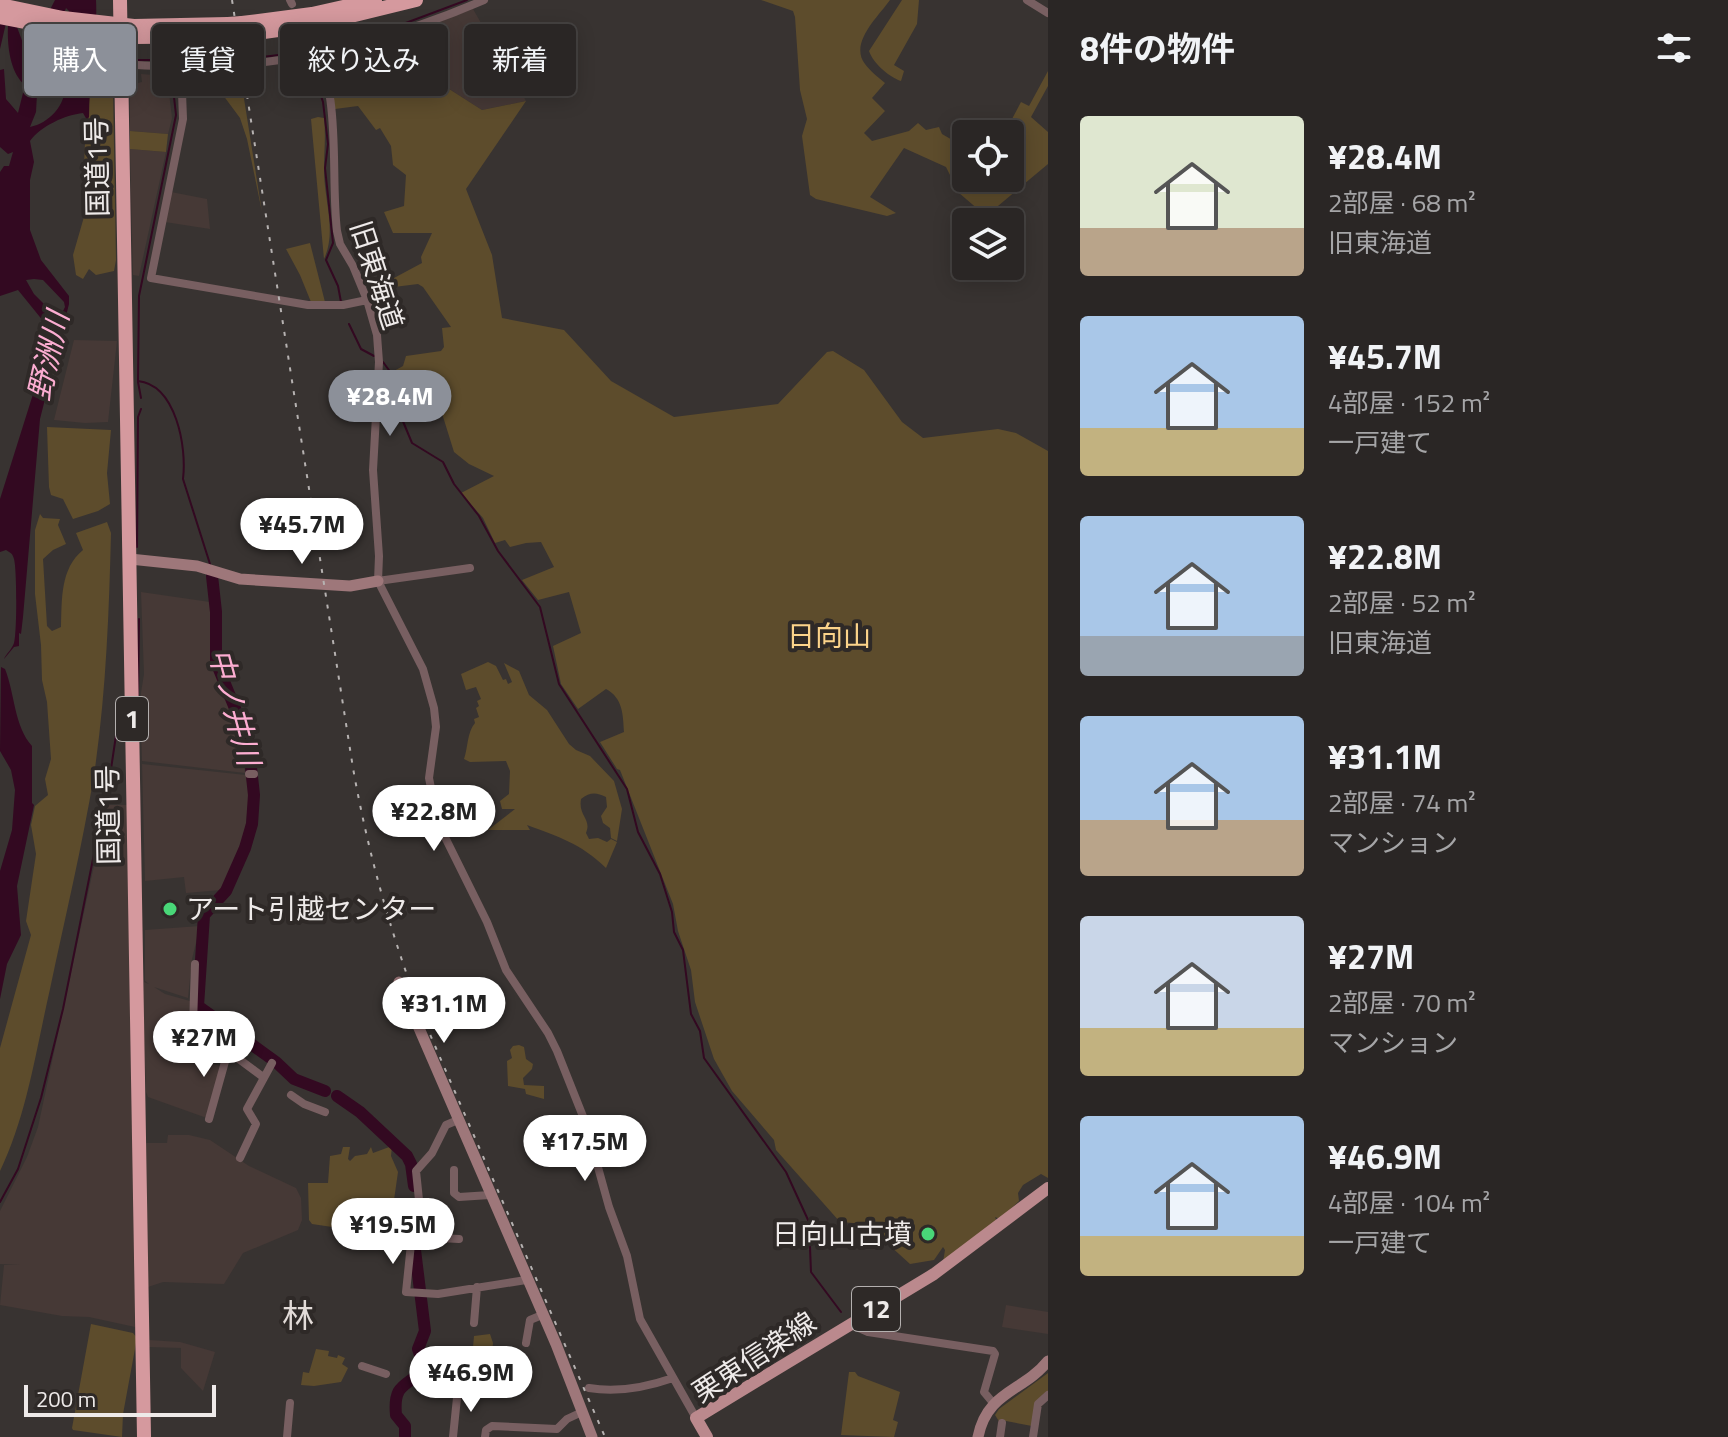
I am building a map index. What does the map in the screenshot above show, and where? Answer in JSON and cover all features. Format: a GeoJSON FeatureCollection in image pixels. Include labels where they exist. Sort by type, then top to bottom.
{"type":"FeatureCollection","features":[{"type":"Feature","properties":{"kind":"highway","name":"国道1号"},"geometry":{"type":"LineString","coordinates":[[120,0],[120,24]]}},
{"type":"Feature","properties":{"kind":"highway"},"geometry":{"type":"LineString","coordinates":[[261,24],[375,0]]}},
{"type":"Feature","properties":{"kind":"highway"},"geometry":{"type":"LineString","coordinates":[[264,27],[335,21],[416,0]]}},
{"type":"Feature","properties":{"kind":"highway"},"geometry":{"type":"LineString","coordinates":[[0,5],[96,24]]}},
{"type":"Feature","properties":{"kind":"highway"},"geometry":{"type":"LineString","coordinates":[[0,17],[36,24]]}},
{"type":"Feature","properties":{"kind":"highway","name":"国道1号"},"geometry":{"type":"LineString","coordinates":[[122,96],[144,1437]]}},
{"type":"Feature","properties":{"kind":"main road","name":"栗東信楽線"},"geometry":{"type":"LineString","coordinates":[[707,1437],[696,1418],[964,1254],[1048,1188]]}},
{"type":"Feature","properties":{"kind":"street"},"geometry":{"type":"LineString","coordinates":[[423,24],[484,0]]}},
{"type":"Feature","properties":{"kind":"street"},"geometry":{"type":"LineString","coordinates":[[1027,0],[1048,13]]}},
{"type":"Feature","properties":{"kind":"street"},"geometry":{"type":"LineString","coordinates":[[182,96],[183,119],[151,278],[308,305],[343,305],[367,300]]}},
{"type":"Feature","properties":{"kind":"street","name":"旧東海道"},"geometry":{"type":"LineString","coordinates":[[328,96],[337,231],[340,244],[367,300],[376,331],[379,362],[373,470],[378,581],[423,669],[434,708],[436,727],[429,778],[438,823],[487,922],[506,970],[557,1051],[586,1124],[609,1207],[627,1256],[640,1319],[696,1418]]}},
{"type":"Feature","properties":{"kind":"street"},"geometry":{"type":"LineString","coordinates":[[130,559],[197,566],[227,576],[253,580],[350,586],[470,568]]}},
{"type":"Feature","properties":{"kind":"street"},"geometry":{"type":"LineString","coordinates":[[401,831],[438,823]]}},
{"type":"Feature","properties":{"kind":"street"},"geometry":{"type":"LineString","coordinates":[[187,1056],[192,1029],[195,964]]}},
{"type":"Feature","properties":{"kind":"street"},"geometry":{"type":"LineString","coordinates":[[399,982],[592,1437]]}},
{"type":"Feature","properties":{"kind":"street"},"geometry":{"type":"LineString","coordinates":[[192,1029],[201,1031],[263,1077]]}},
{"type":"Feature","properties":{"kind":"street"},"geometry":{"type":"LineString","coordinates":[[209,1119],[228,1051]]}},
{"type":"Feature","properties":{"kind":"street"},"geometry":{"type":"LineString","coordinates":[[240,1158],[256,1124],[247,1109],[272,1063]]}},
{"type":"Feature","properties":{"kind":"street"},"geometry":{"type":"LineString","coordinates":[[291,1095],[325,1112]]}},
{"type":"Feature","properties":{"kind":"street"},"geometry":{"type":"LineString","coordinates":[[417,1245],[413,1220],[419,1200],[416,1171],[432,1153],[446,1125],[458,1120]]}},
{"type":"Feature","properties":{"kind":"street"},"geometry":{"type":"LineString","coordinates":[[454,1170],[454,1193],[459,1197],[490,1195]]}},
{"type":"Feature","properties":{"kind":"street"},"geometry":{"type":"LineString","coordinates":[[459,1239],[440,1238],[432,1245],[411,1244],[406,1292],[421,1294],[526,1280]]}},
{"type":"Feature","properties":{"kind":"street"},"geometry":{"type":"LineString","coordinates":[[474,1323],[477,1287]]}},
{"type":"Feature","properties":{"kind":"street"},"geometry":{"type":"LineString","coordinates":[[526,1343],[530,1320],[542,1315]]}},
{"type":"Feature","properties":{"kind":"street"},"geometry":{"type":"LineString","coordinates":[[850,1324],[868,1332],[993,1351],[995,1354],[984,1392],[994,1404]]}},
{"type":"Feature","properties":{"kind":"street"},"geometry":{"type":"LineString","coordinates":[[978,1437],[983,1419],[994,1404],[1039,1372],[1048,1361]]}},
{"type":"Feature","properties":{"kind":"street"},"geometry":{"type":"LineString","coordinates":[[362,1366],[386,1374]]}},
{"type":"Feature","properties":{"kind":"street"},"geometry":{"type":"LineString","coordinates":[[589,1388],[647,1387],[673,1378]]}},
{"type":"Feature","properties":{"kind":"street"},"geometry":{"type":"LineString","coordinates":[[453,1437],[458,1388]]}},
{"type":"Feature","properties":{"kind":"street"},"geometry":{"type":"LineString","coordinates":[[1033,1437],[1038,1404],[1048,1395]]}},
{"type":"Feature","properties":{"kind":"street"},"geometry":{"type":"LineString","coordinates":[[287,1437],[290,1403]]}},
{"type":"Feature","properties":{"kind":"street"},"geometry":{"type":"LineString","coordinates":[[485,1437],[486,1430],[492,1426],[557,1429],[567,1419],[582,1412]]}},
{"type":"Feature","properties":{"kind":"street"},"geometry":{"type":"LineString","coordinates":[[1000,1437],[1002,1423]]}},
{"type":"Feature","properties":{"kind":"shaded area"},"geometry":{"type":"Polygon","coordinates":[[[473,9],[482,24],[464,24],[464,96],[523,96],[526,101],[482,110],[448,88],[448,24],[432,24],[473,9]]]}},
{"type":"Feature","properties":{"kind":"shaded area"},"geometry":{"type":"Polygon","coordinates":[[[141,74],[152,75],[152,96],[169,96],[172,118],[168,134],[130,131],[130,96],[136,96],[136,84],[142,82],[141,74]]]}},
{"type":"Feature","properties":{"kind":"shaded area"},"geometry":{"type":"Polygon","coordinates":[[[130,149],[166,152],[139,276],[133,275],[130,149]]]}},
{"type":"Feature","properties":{"kind":"shaded area"},"geometry":{"type":"Polygon","coordinates":[[[171,192],[207,199],[210,229],[165,222],[171,192]]]}},
{"type":"Feature","properties":{"kind":"shaded area"},"geometry":{"type":"Polygon","coordinates":[[[74,340],[117,341],[108,422],[54,420],[74,340]]]}},
{"type":"Feature","properties":{"kind":"shaded area"},"geometry":{"type":"Polygon","coordinates":[[[141,592],[210,602],[210,657],[241,736],[245,773],[142,761],[140,699],[144,674],[141,592]]]}},
{"type":"Feature","properties":{"kind":"shaded area"},"geometry":{"type":"Polygon","coordinates":[[[142,764],[246,775],[249,797],[245,832],[221,890],[186,893],[184,877],[145,881],[142,764]]]}},
{"type":"Feature","properties":{"kind":"shaded area"},"geometry":{"type":"Polygon","coordinates":[[[107,805],[127,805],[135,1327],[89,1317],[62,1316],[0,1305],[4,1265],[20,1265],[0,1264],[0,1211],[38,1127],[107,805]]]}},
{"type":"Feature","properties":{"kind":"shaded area"},"geometry":{"type":"Polygon","coordinates":[[[200,926],[192,959],[188,998],[154,987],[165,994],[190,1001],[184,1057],[221,1066],[209,1115],[204,1117],[148,1097],[144,1039],[144,982],[149,984],[145,981],[145,930],[200,926]]]}},
{"type":"Feature","properties":{"kind":"shaded area"},"geometry":{"type":"Polygon","coordinates":[[[168,1135],[189,1135],[210,1140],[249,1166],[296,1188],[301,1198],[302,1220],[298,1230],[243,1253],[224,1284],[163,1282],[148,1287],[146,1143],[167,1143],[168,1135]]]}},
{"type":"Feature","properties":{"kind":"shaded area"},"geometry":{"type":"Polygon","coordinates":[[[1006,1305],[1048,1312],[1048,1334],[1002,1327],[1006,1305]]]}},
{"type":"Feature","properties":{"kind":"shaded area"},"geometry":{"type":"Polygon","coordinates":[[[149,1340],[180,1342],[215,1352],[203,1391],[181,1368],[181,1348],[149,1347],[149,1340]]]}},
{"type":"Feature","properties":{"kind":"green space"},"geometry":{"type":"Polygon","coordinates":[[[761,0],[890,0],[867,30],[860,48],[865,64],[885,83],[872,98],[885,111],[864,133],[872,141],[909,131],[918,123],[926,130],[939,127],[942,134],[952,140],[952,179],[946,167],[904,148],[870,197],[896,213],[887,216],[810,195],[802,136],[807,119],[800,90],[793,11],[761,0]]]}},
{"type":"Feature","properties":{"kind":"green space"},"geometry":{"type":"Polygon","coordinates":[[[902,0],[919,0],[917,24],[894,65],[904,71],[901,81],[882,69],[869,51],[902,0]]]}},
{"type":"Feature","properties":{"kind":"green space"},"geometry":{"type":"Polygon","coordinates":[[[1048,71],[1048,86],[1031,117],[1048,132],[1048,164],[1024,184],[1024,120],[1011,120],[1021,102],[1029,106],[1048,71]]]}},
{"type":"Feature","properties":{"kind":"green space","name":"日向山"},"geometry":{"type":"Polygon","coordinates":[[[448,88],[482,110],[526,101],[466,189],[492,255],[502,318],[564,330],[611,381],[674,417],[778,404],[827,352],[833,351],[864,370],[902,422],[923,438],[998,429],[1016,433],[1048,451],[1048,1178],[1041,1174],[1023,1185],[1018,1193],[1019,1201],[1000,1219],[995,1217],[997,1222],[943,1262],[943,1247],[934,1260],[910,1264],[866,1224],[840,1222],[776,1150],[774,1140],[732,1091],[714,1059],[695,1002],[691,970],[673,904],[620,770],[600,742],[624,732],[619,702],[606,689],[578,709],[561,684],[553,646],[581,633],[569,592],[538,600],[522,580],[554,567],[541,542],[510,547],[505,540],[495,543],[483,518],[461,493],[494,476],[469,464],[454,452],[440,407],[423,405],[411,391],[401,391],[394,371],[403,366],[406,356],[441,351],[444,347],[442,328],[451,327],[423,287],[418,284],[394,287],[394,278],[422,263],[421,257],[432,233],[393,233],[384,212],[404,206],[406,175],[393,165],[391,146],[380,128],[376,130],[358,106],[335,109],[333,96],[448,96],[448,88]]]}},
{"type":"Feature","properties":{"kind":"green space"},"geometry":{"type":"Polygon","coordinates":[[[87,96],[113,96],[116,260],[114,271],[96,275],[89,269],[83,279],[76,275],[73,255],[88,203],[88,172],[84,166],[87,96]]]}},
{"type":"Feature","properties":{"kind":"green space"},"geometry":{"type":"Polygon","coordinates":[[[224,96],[244,96],[262,212],[247,139],[240,118],[224,96]]]}},
{"type":"Feature","properties":{"kind":"green space"},"geometry":{"type":"Polygon","coordinates":[[[324,118],[324,170],[330,226],[324,259],[311,119],[324,118]]]}},
{"type":"Feature","properties":{"kind":"green space"},"geometry":{"type":"Polygon","coordinates":[[[130,131],[168,134],[166,152],[130,149],[130,131]]]}},
{"type":"Feature","properties":{"kind":"green space"},"geometry":{"type":"Polygon","coordinates":[[[1015,192],[996,208],[977,208],[959,193],[1015,192]]]}},
{"type":"Feature","properties":{"kind":"green space"},"geometry":{"type":"Polygon","coordinates":[[[310,243],[325,302],[311,302],[286,249],[310,243]]]}},
{"type":"Feature","properties":{"kind":"green space"},"geometry":{"type":"Polygon","coordinates":[[[47,427],[111,430],[107,473],[110,504],[73,519],[63,499],[51,495],[47,427]]]}},
{"type":"Feature","properties":{"kind":"green space"},"geometry":{"type":"Polygon","coordinates":[[[40,514],[43,518],[60,519],[58,525],[66,544],[43,559],[47,626],[52,631],[61,627],[66,575],[83,550],[76,533],[107,522],[111,533],[106,654],[94,775],[79,856],[30,1082],[0,1171],[0,1048],[31,935],[26,921],[36,854],[31,825],[35,806],[48,795],[45,779],[51,759],[35,594],[35,530],[40,514]]]}},
{"type":"Feature","properties":{"kind":"green space"},"geometry":{"type":"Polygon","coordinates":[[[488,662],[496,666],[508,684],[512,682],[504,663],[519,671],[529,695],[547,710],[569,744],[590,756],[614,781],[622,809],[617,841],[611,838],[610,828],[603,823],[601,816],[607,807],[606,797],[593,794],[581,799],[589,839],[617,842],[606,868],[578,847],[527,825],[530,830],[488,830],[515,809],[502,809],[500,801],[509,794],[510,771],[506,761],[470,762],[464,759],[474,719],[479,717],[477,701],[481,699],[476,687],[466,690],[461,674],[488,662]]]}},
{"type":"Feature","properties":{"kind":"green space"},"geometry":{"type":"Polygon","coordinates":[[[513,1046],[524,1047],[526,1059],[533,1064],[523,1078],[524,1085],[544,1086],[544,1099],[526,1094],[525,1089],[508,1086],[507,1061],[512,1058],[510,1050],[513,1046]]]}},
{"type":"Feature","properties":{"kind":"green space"},"geometry":{"type":"Polygon","coordinates":[[[392,1146],[391,1156],[398,1172],[393,1207],[363,1202],[359,1231],[312,1224],[309,1220],[308,1183],[328,1183],[330,1156],[341,1154],[343,1147],[350,1147],[350,1161],[355,1156],[367,1154],[371,1147],[373,1153],[392,1146]]]}},
{"type":"Feature","properties":{"kind":"green space"},"geometry":{"type":"Polygon","coordinates":[[[91,1324],[133,1333],[137,1338],[123,1414],[122,1437],[72,1428],[91,1324]]]}},
{"type":"Feature","properties":{"kind":"green space"},"geometry":{"type":"Polygon","coordinates":[[[490,1334],[493,1343],[490,1371],[471,1370],[474,1336],[490,1334]]]}},
{"type":"Feature","properties":{"kind":"green space"},"geometry":{"type":"Polygon","coordinates":[[[316,1349],[329,1351],[328,1356],[345,1358],[342,1364],[348,1368],[341,1382],[301,1385],[303,1372],[309,1373],[316,1349]]]}},
{"type":"Feature","properties":{"kind":"green space"},"geometry":{"type":"Polygon","coordinates":[[[849,1372],[900,1392],[893,1420],[898,1422],[894,1437],[841,1435],[849,1372]]]}},
{"type":"Feature","properties":{"kind":"green space"},"geometry":{"type":"Polygon","coordinates":[[[1048,1373],[1048,1392],[1032,1426],[1006,1421],[1000,1423],[995,1415],[999,1409],[1048,1373]]]}},
{"type":"Feature","properties":{"kind":"water"},"geometry":{"type":"Polygon","coordinates":[[[0,0],[7,0],[24,46],[24,84],[13,66],[6,23],[0,49],[0,0]]]}},
{"type":"Feature","properties":{"kind":"water"},"geometry":{"type":"Polygon","coordinates":[[[55,0],[96,0],[96,24],[67,24],[69,11],[66,8],[60,24],[43,24],[55,0]]]}},
{"type":"Feature","properties":{"kind":"water","name":"野洲川"},"geometry":{"type":"Polygon","coordinates":[[[4,69],[6,99],[18,113],[24,89],[24,96],[37,96],[36,112],[30,127],[50,117],[64,96],[90,96],[87,120],[83,113],[69,116],[47,126],[30,141],[34,162],[30,180],[30,230],[41,260],[69,296],[69,304],[40,419],[19,646],[14,647],[4,659],[14,643],[16,588],[13,556],[6,550],[0,552],[0,499],[51,337],[48,327],[18,290],[0,296],[0,172],[4,166],[9,166],[13,152],[8,154],[0,147],[0,70],[4,69]],[[26,280],[34,294],[59,319],[64,302],[43,280],[26,280]]]}},
{"type":"Feature","properties":{"kind":"water"},"geometry":{"type":"Polygon","coordinates":[[[1,667],[5,669],[22,729],[32,746],[34,805],[17,886],[21,935],[7,964],[0,999],[0,871],[12,830],[15,790],[11,770],[0,751],[1,667]]]}},
{"type":"Feature","properties":{"kind":"waterway"},"geometry":{"type":"LineString","coordinates":[[403,24],[467,0]]}},
{"type":"Feature","properties":{"kind":"waterway"},"geometry":{"type":"LineString","coordinates":[[264,57],[280,55]]}},
{"type":"Feature","properties":{"kind":"waterway"},"geometry":{"type":"LineString","coordinates":[[138,60],[152,60]]}},
{"type":"Feature","properties":{"kind":"waterway","name":"中ノ井川"},"geometry":{"type":"LineString","coordinates":[[174,96],[176,115],[139,296],[138,381],[151,385],[162,394],[176,420],[183,451],[183,479],[210,564]]}},
{"type":"Feature","properties":{"kind":"waterway"},"geometry":{"type":"LineString","coordinates":[[321,96],[328,144],[325,168],[333,243],[326,260],[338,286],[341,302]]}},
{"type":"Feature","properties":{"kind":"waterway"},"geometry":{"type":"LineString","coordinates":[[349,324],[361,349],[374,356]]}},
{"type":"Feature","properties":{"kind":"waterway"},"geometry":{"type":"LineString","coordinates":[[383,362],[394,377],[402,419],[412,443],[443,462],[498,551],[540,607],[559,684],[627,789],[638,832],[660,874],[672,912],[674,932],[683,950],[691,1014],[700,1031],[704,1058],[786,1172],[809,1222],[811,1272],[841,1312]]}},
{"type":"Feature","properties":{"kind":"waterway"},"geometry":{"type":"LineString","coordinates":[[138,382],[141,398]]}},
{"type":"Feature","properties":{"kind":"waterway"},"geometry":{"type":"LineString","coordinates":[[137,547],[138,417],[141,409]]}},
{"type":"Feature","properties":{"kind":"waterway","name":"中ノ井川"},"geometry":{"type":"LineString","coordinates":[[212,576],[216,662],[248,740],[254,795],[252,824],[245,848],[226,891],[204,915],[198,1006],[276,1062],[294,1079],[325,1091]]}},
{"type":"Feature","properties":{"kind":"waterway"},"geometry":{"type":"LineString","coordinates":[[138,697],[139,619]]}},
{"type":"Feature","properties":{"kind":"waterway"},"geometry":{"type":"LineString","coordinates":[[0,1202],[18,1169],[41,1098],[63,1009],[118,722],[126,708]]}},
{"type":"Feature","properties":{"kind":"waterway","name":"中ノ井川"},"geometry":{"type":"LineString","coordinates":[[337,1096],[360,1112],[407,1156],[414,1186]]}},
{"type":"Feature","properties":{"kind":"waterway","name":"中ノ井川"},"geometry":{"type":"LineString","coordinates":[[405,1437],[405,1426],[396,1415],[397,1397],[402,1387],[425,1369],[418,1349],[425,1331],[415,1250]]}},
{"type":"Feature","properties":{"kind":"railway"},"geometry":{"type":"LineString","coordinates":[[232,0],[353,768],[373,862],[390,924],[422,1016],[605,1437]]}},
{"type":"Feature","properties":{"kind":"place","name":"アート引越センター"},"geometry":{"type":"Point","coordinates":[170,909]}},
{"type":"Feature","properties":{"kind":"place","name":"日向山古墳"},"geometry":{"type":"Point","coordinates":[928,1234]}},
{"type":"Feature","properties":{"kind":"district","name":"林"},"geometry":{"type":"Point","coordinates":[298,1316]}}]}
